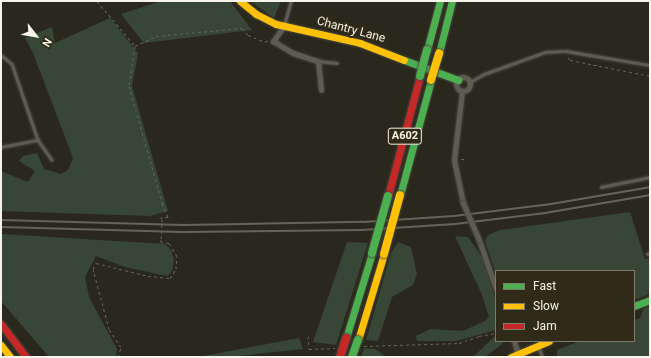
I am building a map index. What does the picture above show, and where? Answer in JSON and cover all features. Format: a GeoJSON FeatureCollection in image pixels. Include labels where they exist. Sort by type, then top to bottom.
{"type":"FeatureCollection","features":[{"type":"Feature","properties":{"kind":"main road","name":"Chantry Lane"},"geometry":{"type":"LineString","coordinates":[[240,1],[256,14],[284,26],[360,43],[458,80]]}},
{"type":"Feature","properties":{"kind":"main road","name":"A602"},"geometry":{"type":"LineString","coordinates":[[340,357],[372,253],[440,1]]}},
{"type":"Feature","properties":{"kind":"main road","name":"A602"},"geometry":{"type":"LineString","coordinates":[[352,357],[359,343],[384,254],[452,1]]}},
{"type":"Feature","properties":{"kind":"main road"},"geometry":{"type":"LineString","coordinates":[[635,306],[650,300]]}},
{"type":"Feature","properties":{"kind":"main road"},"geometry":{"type":"LineString","coordinates":[[1,324],[26,357]]}},
{"type":"Feature","properties":{"kind":"main road"},"geometry":{"type":"LineString","coordinates":[[8,333],[32,357]]}},
{"type":"Feature","properties":{"kind":"main road"},"geometry":{"type":"LineString","coordinates":[[515,355],[548,342]]}},
{"type":"Feature","properties":{"kind":"main road"},"geometry":{"type":"LineString","coordinates":[[1,345],[10,357]]}},
{"type":"Feature","properties":{"kind":"street"},"geometry":{"type":"LineString","coordinates":[[284,26],[273,41],[293,53],[318,61],[321,90]]}},
{"type":"Feature","properties":{"kind":"street"},"geometry":{"type":"LineString","coordinates":[[464,78],[470,82],[469,88],[462,91],[457,86],[458,80],[464,78]]}},
{"type":"Feature","properties":{"kind":"street"},"geometry":{"type":"LineString","coordinates":[[462,91],[454,160],[463,203],[479,240],[495,286]]}},
{"type":"Feature","properties":{"kind":"street"},"geometry":{"type":"LineString","coordinates":[[514,342],[515,355]]}},
{"type":"Feature","properties":{"kind":"lane"},"geometry":{"type":"LineString","coordinates":[[284,26],[291,1]]}},
{"type":"Feature","properties":{"kind":"lane"},"geometry":{"type":"LineString","coordinates":[[470,82],[484,74],[545,52],[566,51],[650,65]]}},
{"type":"Feature","properties":{"kind":"lane"},"geometry":{"type":"LineString","coordinates":[[1,55],[12,64],[38,140],[52,160]]}},
{"type":"Feature","properties":{"kind":"lane"},"geometry":{"type":"LineString","coordinates":[[318,61],[337,63]]}},
{"type":"Feature","properties":{"kind":"lane"},"geometry":{"type":"LineString","coordinates":[[1,147],[38,140]]}},
{"type":"Feature","properties":{"kind":"lane"},"geometry":{"type":"LineString","coordinates":[[601,187],[650,177]]}},
{"type":"Feature","properties":{"kind":"lane"},"geometry":{"type":"LineString","coordinates":[[538,346],[543,357]]}},
{"type":"Feature","properties":{"kind":"path"},"geometry":{"type":"LineString","coordinates":[[97,1],[135,46],[129,86],[154,177],[168,217],[162,217],[161,242],[169,243],[177,256],[176,269],[170,278],[148,276],[96,263],[93,269],[110,329],[121,348],[118,357]]}},
{"type":"Feature","properties":{"kind":"path"},"geometry":{"type":"LineString","coordinates":[[135,46],[156,36],[242,28],[248,35],[265,42]]}},
{"type":"Feature","properties":{"kind":"path"},"geometry":{"type":"LineString","coordinates":[[566,51],[570,60],[650,76]]}},
{"type":"Feature","properties":{"kind":"path"},"geometry":{"type":"LineString","coordinates":[[454,160],[467,159]]}},
{"type":"Feature","properties":{"kind":"path"},"geometry":{"type":"LineString","coordinates":[[359,343],[460,343],[479,336],[495,333]]}},
{"type":"Feature","properties":{"kind":"path"},"geometry":{"type":"LineString","coordinates":[[308,336],[309,349],[339,347]]}},
{"type":"Feature","properties":{"kind":"green space"},"geometry":{"type":"Polygon","coordinates":[[[161,1],[230,1],[252,30],[144,43],[121,14],[161,1]]]}},
{"type":"Feature","properties":{"kind":"green space"},"geometry":{"type":"Polygon","coordinates":[[[250,1],[281,1],[274,18],[250,1]]]}},
{"type":"Feature","properties":{"kind":"green space"},"geometry":{"type":"Polygon","coordinates":[[[110,18],[138,53],[132,86],[168,211],[150,216],[1,211],[1,171],[28,182],[35,171],[19,161],[23,156],[37,153],[44,169],[61,174],[68,170],[73,158],[33,53],[25,38],[52,27],[55,43],[110,18]]]}},
{"type":"Feature","properties":{"kind":"green space"},"geometry":{"type":"Polygon","coordinates":[[[630,212],[645,259],[650,258],[650,294],[635,300],[635,270],[495,271],[485,241],[488,235],[500,230],[630,212]]]}},
{"type":"Feature","properties":{"kind":"green space"},"geometry":{"type":"Polygon","coordinates":[[[1,234],[165,244],[171,250],[174,260],[172,271],[167,276],[125,267],[96,256],[85,277],[89,297],[117,349],[116,357],[49,357],[1,301],[1,234]]]}},
{"type":"Feature","properties":{"kind":"green space"},"geometry":{"type":"Polygon","coordinates":[[[455,236],[468,237],[482,257],[495,297],[495,330],[456,341],[417,341],[416,336],[430,329],[463,331],[485,321],[489,317],[482,295],[455,236]]]}},
{"type":"Feature","properties":{"kind":"green space"},"geometry":{"type":"Polygon","coordinates":[[[347,242],[368,243],[336,345],[313,342],[347,242]]]}},
{"type":"Feature","properties":{"kind":"green space"},"geometry":{"type":"Polygon","coordinates":[[[398,242],[411,247],[417,274],[413,285],[392,297],[378,341],[366,340],[391,253],[398,242]]]}},
{"type":"Feature","properties":{"kind":"green space"},"geometry":{"type":"Polygon","coordinates":[[[650,306],[650,357],[557,357],[557,350],[577,342],[635,342],[635,320],[640,318],[644,308],[650,306]]]}},
{"type":"Feature","properties":{"kind":"green space"},"geometry":{"type":"Polygon","coordinates":[[[495,336],[495,342],[503,342],[485,357],[473,357],[495,336]]]}},
{"type":"Feature","properties":{"kind":"green space"},"geometry":{"type":"Polygon","coordinates":[[[299,338],[303,349],[230,357],[198,357],[299,338]]]}},
{"type":"Feature","properties":{"kind":"green space"},"geometry":{"type":"Polygon","coordinates":[[[364,348],[375,349],[384,355],[382,357],[361,357],[364,348]]]}},
{"type":"Feature","properties":{"kind":"railway"},"geometry":{"type":"LineString","coordinates":[[1,220],[183,225],[363,222],[454,216],[551,204],[650,187]]}},
{"type":"Feature","properties":{"kind":"railway"},"geometry":{"type":"LineString","coordinates":[[1,227],[182,232],[362,230],[455,224],[545,213],[650,195]]}},
{"type":"Feature","properties":{"kind":"traffic: fast"},"geometry":{"type":"LineString","coordinates":[[427,50],[440,1]]}},
{"type":"Feature","properties":{"kind":"traffic: fast"},"geometry":{"type":"LineString","coordinates":[[439,53],[452,1]]}},
{"type":"Feature","properties":{"kind":"traffic: fast"},"geometry":{"type":"LineString","coordinates":[[420,76],[427,50]]}},
{"type":"Feature","properties":{"kind":"traffic: fast"},"geometry":{"type":"LineString","coordinates":[[404,60],[458,80]]}},
{"type":"Feature","properties":{"kind":"traffic: fast"},"geometry":{"type":"LineString","coordinates":[[400,195],[431,80]]}},
{"type":"Feature","properties":{"kind":"traffic: fast"},"geometry":{"type":"LineString","coordinates":[[372,253],[388,196]]}},
{"type":"Feature","properties":{"kind":"traffic: fast"},"geometry":{"type":"LineString","coordinates":[[346,338],[372,253]]}},
{"type":"Feature","properties":{"kind":"traffic: fast"},"geometry":{"type":"LineString","coordinates":[[635,306],[650,300]]}},
{"type":"Feature","properties":{"kind":"traffic: fast"},"geometry":{"type":"LineString","coordinates":[[352,357],[358,340]]}},
{"type":"Feature","properties":{"kind":"traffic: slow"},"geometry":{"type":"LineString","coordinates":[[240,1],[256,14],[276,24],[360,43],[404,60]]}},
{"type":"Feature","properties":{"kind":"traffic: slow"},"geometry":{"type":"LineString","coordinates":[[431,80],[439,53]]}},
{"type":"Feature","properties":{"kind":"traffic: slow"},"geometry":{"type":"LineString","coordinates":[[384,254],[400,195]]}},
{"type":"Feature","properties":{"kind":"traffic: slow"},"geometry":{"type":"LineString","coordinates":[[358,340],[384,254]]}},
{"type":"Feature","properties":{"kind":"traffic: slow"},"geometry":{"type":"LineString","coordinates":[[511,357],[547,342]]}},
{"type":"Feature","properties":{"kind":"traffic: slow"},"geometry":{"type":"LineString","coordinates":[[1,345],[10,357]]}},
{"type":"Feature","properties":{"kind":"traffic: jam"},"geometry":{"type":"LineString","coordinates":[[388,196],[420,76]]}},
{"type":"Feature","properties":{"kind":"traffic: jam"},"geometry":{"type":"LineString","coordinates":[[1,324],[26,357]]}},
{"type":"Feature","properties":{"kind":"traffic: jam"},"geometry":{"type":"LineString","coordinates":[[340,357],[346,338]]}}]}
